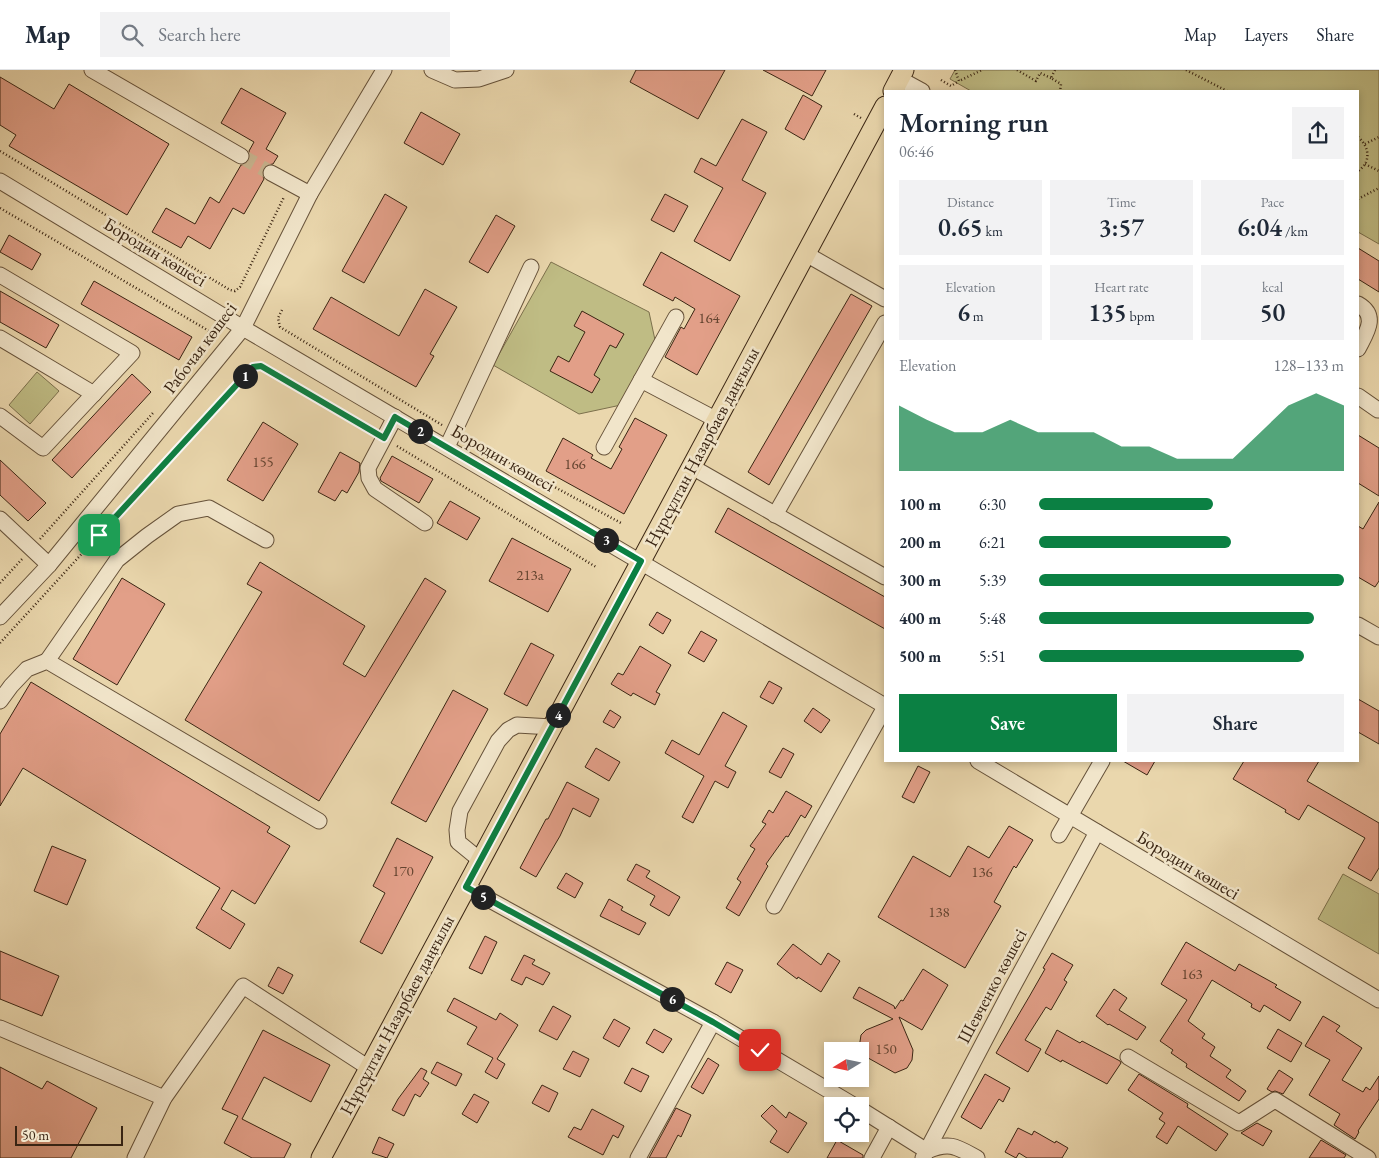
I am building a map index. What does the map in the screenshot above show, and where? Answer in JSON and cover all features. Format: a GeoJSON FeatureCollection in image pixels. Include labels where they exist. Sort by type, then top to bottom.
{"type":"FeatureCollection","features":[{"type":"Feature","properties":{"kind":"main road","name":"Нұрсұлтан Назарбаев даңғылы"},"geometry":{"type":"LineString","coordinates":[[325,1157],[369,1068],[884,108]]}},
{"type":"Feature","properties":{"kind":"street"},"geometry":{"type":"LineString","coordinates":[[92,70],[241,156]]}},
{"type":"Feature","properties":{"kind":"street","name":"Рабочая көшесі"},"geometry":{"type":"LineString","coordinates":[[0,617],[49,565],[243,328],[310,194],[384,70]]}},
{"type":"Feature","properties":{"kind":"street"},"geometry":{"type":"LineString","coordinates":[[432,70],[455,80],[479,79],[506,70]]}},
{"type":"Feature","properties":{"kind":"street"},"geometry":{"type":"LineString","coordinates":[[899,80],[920,90]]}},
{"type":"Feature","properties":{"kind":"street"},"geometry":{"type":"LineString","coordinates":[[271,173],[310,194]]}},
{"type":"Feature","properties":{"kind":"street","name":"Бородин көшесі"},"geometry":{"type":"LineString","coordinates":[[0,181],[243,328],[641,561],[884,706]]}},
{"type":"Feature","properties":{"kind":"street"},"geometry":{"type":"LineString","coordinates":[[806,254],[884,298]]}},
{"type":"Feature","properties":{"kind":"street"},"geometry":{"type":"LineString","coordinates":[[447,447],[531,267]]}},
{"type":"Feature","properties":{"kind":"street"},"geometry":{"type":"LineString","coordinates":[[0,275],[132,353],[43,448],[0,416]]}},
{"type":"Feature","properties":{"kind":"street"},"geometry":{"type":"LineString","coordinates":[[1359,305],[1365,308],[1370,324],[1359,347]]}},
{"type":"Feature","properties":{"kind":"street"},"geometry":{"type":"LineString","coordinates":[[604,447],[676,317]]}},
{"type":"Feature","properties":{"kind":"street"},"geometry":{"type":"LineString","coordinates":[[776,515],[884,325]]}},
{"type":"Feature","properties":{"kind":"street"},"geometry":{"type":"LineString","coordinates":[[0,338],[94,394]]}},
{"type":"Feature","properties":{"kind":"street"},"geometry":{"type":"LineString","coordinates":[[641,380],[717,420]]}},
{"type":"Feature","properties":{"kind":"street"},"geometry":{"type":"LineString","coordinates":[[1359,397],[1378,410]]}},
{"type":"Feature","properties":{"kind":"street"},"geometry":{"type":"LineString","coordinates":[[395,417],[368,468],[369,478],[375,489],[425,523]]}},
{"type":"Feature","properties":{"kind":"street"},"geometry":{"type":"LineString","coordinates":[[692,467],[884,576]]}},
{"type":"Feature","properties":{"kind":"street"},"geometry":{"type":"LineString","coordinates":[[0,701],[11,686],[27,670],[47,661],[117,560],[178,514],[209,508],[266,540]]}},
{"type":"Feature","properties":{"kind":"street"},"geometry":{"type":"LineString","coordinates":[[0,519],[49,565]]}},
{"type":"Feature","properties":{"kind":"street"},"geometry":{"type":"LineString","coordinates":[[1359,626],[1379,637]]}},
{"type":"Feature","properties":{"kind":"street"},"geometry":{"type":"LineString","coordinates":[[47,661],[319,821]]}},
{"type":"Feature","properties":{"kind":"street"},"geometry":{"type":"LineString","coordinates":[[774,906],[884,709]]}},
{"type":"Feature","properties":{"kind":"street"},"geometry":{"type":"LineString","coordinates":[[480,860],[458,842],[457,830],[460,811],[498,741],[508,730],[517,725],[552,727]]}},
{"type":"Feature","properties":{"kind":"street","name":"Бородин көшесі"},"geometry":{"type":"LineString","coordinates":[[980,762],[1379,1000]]}},
{"type":"Feature","properties":{"kind":"street"},"geometry":{"type":"LineString","coordinates":[[1059,835],[1101,762]]}},
{"type":"Feature","properties":{"kind":"street","name":"Шевченко көшесі"},"geometry":{"type":"LineString","coordinates":[[927,1156],[1010,992],[1097,832]]}},
{"type":"Feature","properties":{"kind":"street"},"geometry":{"type":"LineString","coordinates":[[466,887],[713,1022],[840,1097]]}},
{"type":"Feature","properties":{"kind":"street"},"geometry":{"type":"LineString","coordinates":[[135,1158],[164,1098],[243,986],[369,1068]]}},
{"type":"Feature","properties":{"kind":"street"},"geometry":{"type":"LineString","coordinates":[[638,1158],[713,1022]]}},
{"type":"Feature","properties":{"kind":"street"},"geometry":{"type":"LineString","coordinates":[[0,1028],[164,1098]]}},
{"type":"Feature","properties":{"kind":"street"},"geometry":{"type":"LineString","coordinates":[[1128,1057],[1239,1123],[1274,1100],[1368,1158]]}},
{"type":"Feature","properties":{"kind":"street"},"geometry":{"type":"LineString","coordinates":[[869,1115],[889,1127],[927,1156],[939,1146],[948,1145],[957,1147],[977,1158]]}},
{"type":"Feature","properties":{"kind":"street"},"geometry":{"type":"LineString","coordinates":[[872,1158],[889,1127]]}},
{"type":"Feature","properties":{"kind":"path"},"geometry":{"type":"LineString","coordinates":[[955,70],[959,81]]}},
{"type":"Feature","properties":{"kind":"path"},"geometry":{"type":"LineString","coordinates":[[941,80],[950,86],[982,70]]}},
{"type":"Feature","properties":{"kind":"path"},"geometry":{"type":"LineString","coordinates":[[1017,70],[1036,81],[1040,73],[1051,78],[1061,84],[1060,90]]}},
{"type":"Feature","properties":{"kind":"path"},"geometry":{"type":"LineString","coordinates":[[1051,78],[1055,70]]}},
{"type":"Feature","properties":{"kind":"path"},"geometry":{"type":"LineString","coordinates":[[1186,70],[1225,90]]}},
{"type":"Feature","properties":{"kind":"path"},"geometry":{"type":"LineString","coordinates":[[1364,144],[1379,137]]}},
{"type":"Feature","properties":{"kind":"path"},"geometry":{"type":"LineString","coordinates":[[1359,138],[1368,152],[1365,164],[1359,169]]}},
{"type":"Feature","properties":{"kind":"path"},"geometry":{"type":"LineString","coordinates":[[0,151],[230,290],[235,291],[240,287],[284,197]]}},
{"type":"Feature","properties":{"kind":"path"},"geometry":{"type":"LineString","coordinates":[[1365,164],[1379,171]]}},
{"type":"Feature","properties":{"kind":"path"},"geometry":{"type":"LineString","coordinates":[[1359,198],[1379,188]]}},
{"type":"Feature","properties":{"kind":"path"},"geometry":{"type":"LineString","coordinates":[[0,208],[210,331],[214,338],[213,346]]}},
{"type":"Feature","properties":{"kind":"path"},"geometry":{"type":"LineString","coordinates":[[280,326],[278,318],[282,310]]}},
{"type":"Feature","properties":{"kind":"path"},"geometry":{"type":"LineString","coordinates":[[0,643],[253,367],[261,366],[384,438],[596,567]]}},
{"type":"Feature","properties":{"kind":"path"},"geometry":{"type":"LineString","coordinates":[[0,583],[154,411]]}},
{"type":"Feature","properties":{"kind":"shaded area"},"geometry":{"type":"Polygon","coordinates":[[[955,70],[1379,70],[1379,244],[1359,233],[1359,90],[969,90],[950,79],[955,70]]]}},
{"type":"Feature","properties":{"kind":"shaded area"},"geometry":{"type":"Polygon","coordinates":[[[551,262],[649,312],[655,340],[621,405],[579,414],[493,365],[551,262]]]}},
{"type":"Feature","properties":{"kind":"shaded area"},"geometry":{"type":"Polygon","coordinates":[[[37,372],[59,391],[30,424],[9,405],[37,372]]]}},
{"type":"Feature","properties":{"kind":"shaded area"},"geometry":{"type":"Polygon","coordinates":[[[1343,874],[1379,894],[1379,954],[1318,919],[1343,874]]]}},
{"type":"Feature","properties":{"kind":"building"},"geometry":{"type":"Polygon","coordinates":[[[636,70],[725,70],[698,119],[630,82],[636,70]]]}},
{"type":"Feature","properties":{"kind":"building"},"geometry":{"type":"Polygon","coordinates":[[[763,70],[826,70],[812,96],[763,70]]]}},
{"type":"Feature","properties":{"kind":"building"},"geometry":{"type":"Polygon","coordinates":[[[0,77],[54,109],[69,84],[169,144],[127,215],[9,146],[16,135],[0,125],[0,77]]]}},
{"type":"Feature","properties":{"kind":"building"},"geometry":{"type":"Polygon","coordinates":[[[241,88],[286,113],[266,149],[278,156],[273,164],[263,168],[262,174],[264,179],[244,214],[233,208],[210,249],[188,236],[181,248],[152,232],[166,208],[195,224],[210,197],[219,203],[241,165],[246,164],[249,160],[249,151],[254,142],[221,123],[241,88]]]}},
{"type":"Feature","properties":{"kind":"building"},"geometry":{"type":"Polygon","coordinates":[[[803,95],[822,106],[804,140],[785,129],[803,95]]]}},
{"type":"Feature","properties":{"kind":"building"},"geometry":{"type":"Polygon","coordinates":[[[421,112],[460,134],[443,165],[404,143],[421,112]]]}},
{"type":"Feature","properties":{"kind":"building"},"geometry":{"type":"Polygon","coordinates":[[[742,119],[767,132],[742,180],[766,193],[730,261],[694,241],[723,188],[694,172],[701,158],[716,166],[742,119]]]}},
{"type":"Feature","properties":{"kind":"building"},"geometry":{"type":"Polygon","coordinates":[[[385,194],[407,207],[364,283],[342,271],[385,194]]]}},
{"type":"Feature","properties":{"kind":"building"},"geometry":{"type":"Polygon","coordinates":[[[665,194],[688,206],[674,232],[651,220],[665,194]]]}},
{"type":"Feature","properties":{"kind":"building"},"geometry":{"type":"Polygon","coordinates":[[[496,215],[515,226],[488,273],[469,262],[496,215]]]}},
{"type":"Feature","properties":{"kind":"building"},"geometry":{"type":"Polygon","coordinates":[[[9,235],[41,254],[32,270],[0,252],[9,235]]]}},
{"type":"Feature","properties":{"kind":"building"},"geometry":{"type":"Polygon","coordinates":[[[1359,249],[1379,261],[1379,292],[1359,280],[1359,249]]]}},
{"type":"Feature","properties":{"kind":"building"},"geometry":{"type":"Polygon","coordinates":[[[661,252],[740,296],[697,375],[665,357],[681,327],[684,329],[695,309],[675,297],[673,301],[643,285],[661,252]]]}},
{"type":"Feature","properties":{"kind":"building"},"geometry":{"type":"Polygon","coordinates":[[[94,281],[192,337],[179,360],[81,304],[94,281]]]}},
{"type":"Feature","properties":{"kind":"building"},"geometry":{"type":"Polygon","coordinates":[[[425,289],[457,307],[430,354],[434,356],[416,387],[313,329],[331,297],[399,336],[425,289]]]}},
{"type":"Feature","properties":{"kind":"building"},"geometry":{"type":"Polygon","coordinates":[[[0,291],[59,325],[46,348],[0,322],[0,291]]]}},
{"type":"Feature","properties":{"kind":"building"},"geometry":{"type":"Polygon","coordinates":[[[851,294],[872,306],[769,485],[748,472],[851,294]]]}},
{"type":"Feature","properties":{"kind":"building"},"geometry":{"type":"Polygon","coordinates":[[[582,311],[624,334],[616,348],[610,345],[594,375],[600,379],[592,393],[550,371],[558,356],[569,362],[585,332],[574,326],[582,311]]]}},
{"type":"Feature","properties":{"kind":"building"},"geometry":{"type":"Polygon","coordinates":[[[132,374],[151,392],[72,478],[52,460],[132,374]]]}},
{"type":"Feature","properties":{"kind":"building"},"geometry":{"type":"Polygon","coordinates":[[[635,418],[667,435],[624,514],[546,471],[563,438],[593,455],[591,458],[611,469],[622,449],[619,447],[635,418]]]}},
{"type":"Feature","properties":{"kind":"building"},"geometry":{"type":"Polygon","coordinates":[[[263,422],[298,444],[263,501],[227,480],[263,422]]]}},
{"type":"Feature","properties":{"kind":"building"},"geometry":{"type":"Polygon","coordinates":[[[1359,436],[1379,448],[1379,496],[1359,484],[1359,436]]]}},
{"type":"Feature","properties":{"kind":"building"},"geometry":{"type":"Polygon","coordinates":[[[340,452],[360,463],[359,472],[347,493],[342,490],[335,501],[318,492],[340,452]]]}},
{"type":"Feature","properties":{"kind":"building"},"geometry":{"type":"Polygon","coordinates":[[[392,456],[433,479],[419,503],[381,481],[380,478],[392,456]]]}},
{"type":"Feature","properties":{"kind":"building"},"geometry":{"type":"Polygon","coordinates":[[[0,460],[46,503],[28,521],[0,495],[0,460]]]}},
{"type":"Feature","properties":{"kind":"building"},"geometry":{"type":"Polygon","coordinates":[[[450,501],[480,518],[467,540],[437,523],[450,501]]]}},
{"type":"Feature","properties":{"kind":"building"},"geometry":{"type":"Polygon","coordinates":[[[1379,502],[1379,581],[1375,587],[1359,578],[1359,527],[1363,529],[1379,502]]]}},
{"type":"Feature","properties":{"kind":"building"},"geometry":{"type":"Polygon","coordinates":[[[728,508],[884,596],[884,628],[715,532],[728,508]]]}},
{"type":"Feature","properties":{"kind":"building"},"geometry":{"type":"Polygon","coordinates":[[[512,538],[571,569],[548,612],[489,581],[512,538]]]}},
{"type":"Feature","properties":{"kind":"building"},"geometry":{"type":"Polygon","coordinates":[[[260,562],[365,626],[343,664],[365,677],[425,578],[446,591],[319,801],[185,720],[262,592],[247,584],[260,562]]]}},
{"type":"Feature","properties":{"kind":"building"},"geometry":{"type":"Polygon","coordinates":[[[122,578],[165,604],[117,685],[73,659],[122,578]]]}},
{"type":"Feature","properties":{"kind":"building"},"geometry":{"type":"Polygon","coordinates":[[[657,612],[671,620],[663,634],[649,625],[657,612]]]}},
{"type":"Feature","properties":{"kind":"building"},"geometry":{"type":"Polygon","coordinates":[[[701,631],[717,640],[704,662],[688,653],[701,631]]]}},
{"type":"Feature","properties":{"kind":"building"},"geometry":{"type":"Polygon","coordinates":[[[531,643],[554,655],[527,706],[504,694],[531,643]]]}},
{"type":"Feature","properties":{"kind":"building"},"geometry":{"type":"Polygon","coordinates":[[[640,646],[671,665],[656,692],[660,694],[655,705],[633,693],[631,696],[611,684],[618,673],[623,675],[640,646]]]}},
{"type":"Feature","properties":{"kind":"building"},"geometry":{"type":"Polygon","coordinates":[[[769,681],[782,688],[773,704],[760,697],[769,681]]]}},
{"type":"Feature","properties":{"kind":"building"},"geometry":{"type":"Polygon","coordinates":[[[31,682],[270,827],[267,832],[290,846],[255,904],[232,890],[221,909],[245,924],[230,949],[196,928],[220,888],[23,768],[0,806],[0,734],[31,682]]]}},
{"type":"Feature","properties":{"kind":"building"},"geometry":{"type":"Polygon","coordinates":[[[453,690],[488,709],[426,822],[391,803],[453,690]]]}},
{"type":"Feature","properties":{"kind":"building"},"geometry":{"type":"Polygon","coordinates":[[[1359,700],[1379,711],[1379,744],[1359,733],[1359,700]]]}},
{"type":"Feature","properties":{"kind":"building"},"geometry":{"type":"Polygon","coordinates":[[[813,708],[830,720],[821,733],[804,721],[813,708]]]}},
{"type":"Feature","properties":{"kind":"building"},"geometry":{"type":"Polygon","coordinates":[[[610,710],[621,717],[614,728],[603,722],[610,710]]]}},
{"type":"Feature","properties":{"kind":"building"},"geometry":{"type":"Polygon","coordinates":[[[723,712],[747,726],[725,766],[736,772],[728,788],[715,781],[693,823],[682,817],[704,776],[665,753],[672,740],[699,755],[723,712]]]}},
{"type":"Feature","properties":{"kind":"building"},"geometry":{"type":"Polygon","coordinates":[[[596,748],[620,762],[609,781],[585,767],[596,748]]]}},
{"type":"Feature","properties":{"kind":"building"},"geometry":{"type":"Polygon","coordinates":[[[783,748],[794,754],[781,778],[769,772],[783,748]]]}},
{"type":"Feature","properties":{"kind":"building"},"geometry":{"type":"Polygon","coordinates":[[[1125,762],[1154,762],[1147,775],[1125,762]]]}},
{"type":"Feature","properties":{"kind":"building"},"geometry":{"type":"Polygon","coordinates":[[[1243,762],[1318,762],[1307,781],[1379,823],[1379,868],[1371,881],[1348,868],[1365,838],[1308,805],[1299,820],[1285,812],[1286,810],[1233,779],[1243,762]]]}},
{"type":"Feature","properties":{"kind":"building"},"geometry":{"type":"Polygon","coordinates":[[[918,766],[930,772],[914,803],[902,797],[918,766]]]}},
{"type":"Feature","properties":{"kind":"building"},"geometry":{"type":"Polygon","coordinates":[[[567,782],[599,799],[590,817],[573,808],[560,836],[536,877],[520,868],[567,782]]]}},
{"type":"Feature","properties":{"kind":"building"},"geometry":{"type":"Polygon","coordinates":[[[786,791],[812,806],[805,818],[801,815],[788,837],[786,836],[766,864],[768,866],[739,916],[726,908],[741,882],[737,879],[755,849],[750,846],[766,824],[762,822],[769,810],[773,813],[786,791]]]}},
{"type":"Feature","properties":{"kind":"building"},"geometry":{"type":"Polygon","coordinates":[[[1009,826],[1033,840],[1016,868],[1014,866],[994,902],[1001,906],[965,968],[878,917],[913,856],[950,877],[968,846],[989,858],[1009,826]]]}},
{"type":"Feature","properties":{"kind":"building"},"geometry":{"type":"Polygon","coordinates":[[[397,838],[433,857],[382,954],[360,942],[385,893],[373,886],[397,838]]]}},
{"type":"Feature","properties":{"kind":"building"},"geometry":{"type":"Polygon","coordinates":[[[52,846],[86,860],[67,905],[34,891],[52,846]]]}},
{"type":"Feature","properties":{"kind":"building"},"geometry":{"type":"Polygon","coordinates":[[[636,864],[650,871],[646,877],[680,897],[669,916],[650,905],[655,896],[627,880],[636,864]]]}},
{"type":"Feature","properties":{"kind":"building"},"geometry":{"type":"Polygon","coordinates":[[[566,873],[583,883],[575,898],[557,888],[566,873]]]}},
{"type":"Feature","properties":{"kind":"building"},"geometry":{"type":"Polygon","coordinates":[[[609,899],[623,907],[621,910],[646,923],[639,935],[600,916],[609,899]]]}},
{"type":"Feature","properties":{"kind":"building"},"geometry":{"type":"Polygon","coordinates":[[[485,936],[497,942],[482,974],[469,968],[485,936]]]}},
{"type":"Feature","properties":{"kind":"building"},"geometry":{"type":"Polygon","coordinates":[[[1186,942],[1235,971],[1239,964],[1277,985],[1275,987],[1301,1002],[1290,1021],[1264,1005],[1260,1012],[1251,1007],[1252,1004],[1212,980],[1188,1021],[1205,1034],[1202,1038],[1215,1047],[1210,1056],[1231,1070],[1226,1077],[1246,1091],[1239,1101],[1186,1067],[1187,1064],[1171,1053],[1173,1050],[1160,1041],[1187,1000],[1161,984],[1186,942]]]}},
{"type":"Feature","properties":{"kind":"building"},"geometry":{"type":"Polygon","coordinates":[[[793,944],[821,965],[828,953],[840,961],[821,992],[798,977],[797,979],[777,964],[793,944]]]}},
{"type":"Feature","properties":{"kind":"building"},"geometry":{"type":"Polygon","coordinates":[[[0,951],[59,976],[42,1016],[0,999],[0,951]]]}},
{"type":"Feature","properties":{"kind":"building"},"geometry":{"type":"Polygon","coordinates":[[[1052,953],[1073,965],[1064,980],[1067,982],[1051,1010],[1046,1007],[1025,1040],[1041,1049],[1028,1072],[996,1053],[1045,969],[1043,968],[1052,953]]]}},
{"type":"Feature","properties":{"kind":"building"},"geometry":{"type":"Polygon","coordinates":[[[524,955],[535,960],[532,964],[550,973],[543,985],[526,977],[522,985],[511,980],[524,955]]]}},
{"type":"Feature","properties":{"kind":"building"},"geometry":{"type":"Polygon","coordinates":[[[727,962],[743,970],[731,993],[715,984],[727,962]]]}},
{"type":"Feature","properties":{"kind":"building"},"geometry":{"type":"Polygon","coordinates":[[[278,967],[293,975],[283,994],[268,986],[278,967]]]}},
{"type":"Feature","properties":{"kind":"building"},"geometry":{"type":"Polygon","coordinates":[[[923,969],[948,985],[922,1030],[899,1017],[913,1050],[912,1060],[907,1068],[895,1073],[869,1058],[869,1042],[860,1042],[861,1035],[866,1030],[893,1019],[853,998],[859,987],[894,1006],[895,1009],[901,1000],[903,1001],[923,969]]]}},
{"type":"Feature","properties":{"kind":"building"},"geometry":{"type":"Polygon","coordinates":[[[1114,989],[1127,998],[1119,1010],[1146,1027],[1137,1040],[1108,1025],[1096,1016],[1114,989]]]}},
{"type":"Feature","properties":{"kind":"building"},"geometry":{"type":"Polygon","coordinates":[[[454,998],[496,1020],[500,1013],[518,1025],[497,1059],[505,1064],[497,1079],[485,1072],[493,1058],[467,1044],[477,1027],[447,1011],[454,998]]]}},
{"type":"Feature","properties":{"kind":"building"},"geometry":{"type":"Polygon","coordinates":[[[553,1006],[571,1016],[557,1040],[539,1031],[553,1006]]]}},
{"type":"Feature","properties":{"kind":"building"},"geometry":{"type":"Polygon","coordinates":[[[1323,1016],[1340,1026],[1336,1031],[1362,1048],[1342,1080],[1363,1092],[1366,1087],[1370,1090],[1379,1076],[1379,1099],[1358,1131],[1355,1139],[1334,1125],[1340,1114],[1309,1095],[1330,1060],[1305,1046],[1323,1016]]]}},
{"type":"Feature","properties":{"kind":"building"},"geometry":{"type":"Polygon","coordinates":[[[614,1019],[630,1028],[619,1047],[603,1038],[614,1019]]]}},
{"type":"Feature","properties":{"kind":"building"},"geometry":{"type":"Polygon","coordinates":[[[654,1029],[672,1039],[663,1053],[646,1043],[654,1029]]]}},
{"type":"Feature","properties":{"kind":"building"},"geometry":{"type":"Polygon","coordinates":[[[1278,1029],[1302,1043],[1291,1062],[1267,1048],[1278,1029]]]}},
{"type":"Feature","properties":{"kind":"building"},"geometry":{"type":"Polygon","coordinates":[[[263,1030],[330,1065],[311,1102],[264,1077],[242,1119],[291,1144],[284,1158],[252,1158],[224,1143],[238,1116],[222,1109],[263,1030]]]}},
{"type":"Feature","properties":{"kind":"building"},"geometry":{"type":"Polygon","coordinates":[[[1057,1030],[1080,1043],[1082,1041],[1120,1061],[1121,1063],[1107,1084],[1045,1053],[1057,1030]]]}},
{"type":"Feature","properties":{"kind":"building"},"geometry":{"type":"Polygon","coordinates":[[[573,1051],[589,1059],[580,1077],[563,1069],[573,1051]]]}},
{"type":"Feature","properties":{"kind":"building"},"geometry":{"type":"Polygon","coordinates":[[[708,1058],[719,1065],[703,1094],[691,1087],[708,1058]]]}},
{"type":"Feature","properties":{"kind":"building"},"geometry":{"type":"Polygon","coordinates":[[[437,1062],[462,1074],[456,1086],[431,1073],[437,1062]]]}},
{"type":"Feature","properties":{"kind":"building"},"geometry":{"type":"Polygon","coordinates":[[[0,1067],[42,1089],[47,1081],[97,1108],[71,1158],[0,1158],[0,1067]]]}},
{"type":"Feature","properties":{"kind":"building"},"geometry":{"type":"Polygon","coordinates":[[[421,1068],[427,1071],[423,1079],[429,1083],[420,1097],[415,1094],[404,1116],[392,1110],[398,1099],[421,1068]]]}},
{"type":"Feature","properties":{"kind":"building"},"geometry":{"type":"Polygon","coordinates":[[[632,1068],[649,1076],[641,1092],[624,1083],[632,1068]]]}},
{"type":"Feature","properties":{"kind":"building"},"geometry":{"type":"Polygon","coordinates":[[[1279,1070],[1293,1079],[1283,1094],[1267,1089],[1279,1070]]]}},
{"type":"Feature","properties":{"kind":"building"},"geometry":{"type":"Polygon","coordinates":[[[985,1074],[1010,1088],[1003,1102],[999,1099],[981,1129],[961,1117],[985,1074]]]}},
{"type":"Feature","properties":{"kind":"building"},"geometry":{"type":"Polygon","coordinates":[[[1139,1074],[1188,1104],[1187,1107],[1228,1134],[1216,1151],[1178,1126],[1167,1144],[1156,1137],[1165,1123],[1159,1119],[1163,1113],[1128,1090],[1139,1074]]]}},
{"type":"Feature","properties":{"kind":"building"},"geometry":{"type":"Polygon","coordinates":[[[542,1085],[558,1093],[549,1112],[532,1103],[542,1085]]]}},
{"type":"Feature","properties":{"kind":"building"},"geometry":{"type":"Polygon","coordinates":[[[474,1094],[489,1102],[477,1123],[462,1114],[474,1094]]]}},
{"type":"Feature","properties":{"kind":"building"},"geometry":{"type":"Polygon","coordinates":[[[772,1105],[786,1118],[789,1112],[807,1123],[788,1153],[770,1142],[777,1131],[761,1116],[772,1105]]]}},
{"type":"Feature","properties":{"kind":"building"},"geometry":{"type":"Polygon","coordinates":[[[676,1108],[691,1115],[681,1137],[678,1135],[666,1158],[649,1158],[676,1108]]]}},
{"type":"Feature","properties":{"kind":"building"},"geometry":{"type":"Polygon","coordinates":[[[592,1109],[624,1126],[618,1138],[613,1135],[603,1155],[568,1137],[574,1127],[581,1130],[592,1109]]]}},
{"type":"Feature","properties":{"kind":"building"},"geometry":{"type":"Polygon","coordinates":[[[1257,1123],[1272,1131],[1263,1146],[1241,1133],[1257,1123]]]}},
{"type":"Feature","properties":{"kind":"building"},"geometry":{"type":"Polygon","coordinates":[[[1018,1128],[1032,1135],[1034,1131],[1068,1148],[1062,1158],[1027,1158],[1019,1153],[1016,1158],[1005,1152],[1018,1128]]]}},
{"type":"Feature","properties":{"kind":"building"},"geometry":{"type":"Polygon","coordinates":[[[379,1137],[394,1144],[387,1158],[372,1153],[379,1137]]]}},
{"type":"Feature","properties":{"kind":"building"},"geometry":{"type":"Polygon","coordinates":[[[1321,1140],[1346,1155],[1344,1158],[1309,1158],[1321,1140]]]}},
{"type":"Feature","properties":{"kind":"building"},"geometry":{"type":"Polygon","coordinates":[[[836,1142],[840,1142],[863,1155],[863,1158],[827,1158],[836,1142]]]}},
{"type":"Feature","properties":{"kind":"tunnel"},"geometry":{"type":"LineString","coordinates":[[241,156],[271,173]]}},
{"type":"Feature","properties":{"kind":"route"},"geometry":{"type":"LineString","coordinates":[[99,535],[253,367],[261,366],[384,438],[395,417],[641,561],[466,887],[713,1022],[760,1050]]}}]}
